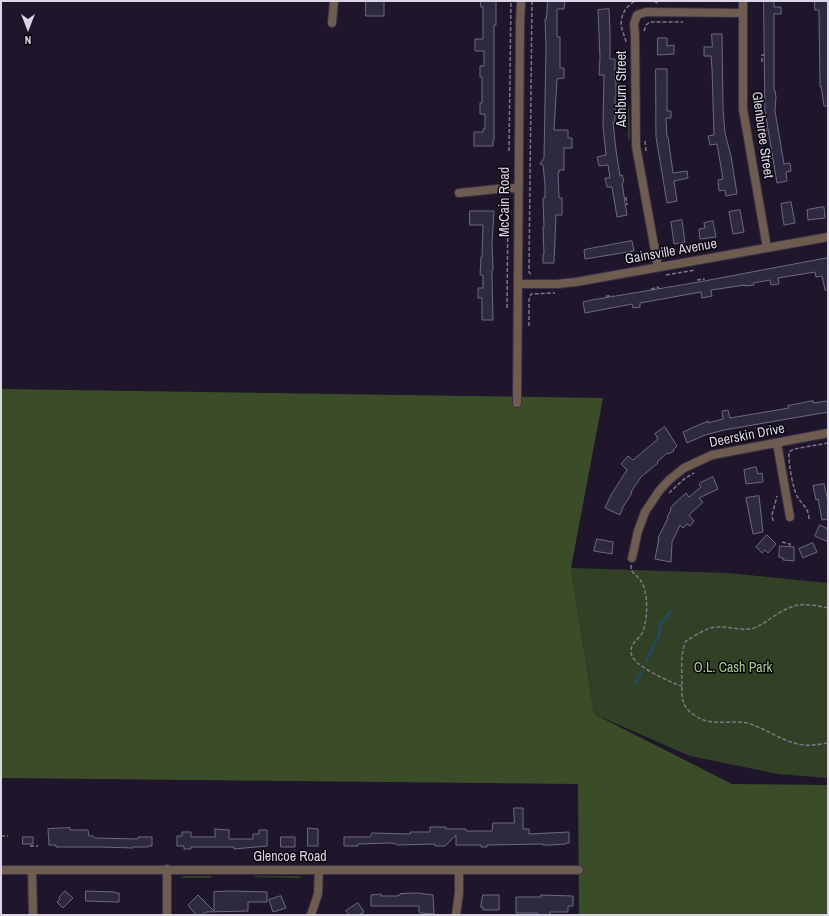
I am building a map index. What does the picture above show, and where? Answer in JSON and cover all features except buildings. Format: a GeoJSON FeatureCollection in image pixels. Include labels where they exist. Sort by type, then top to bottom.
{"type":"FeatureCollection","features":[{"type":"Feature","properties":{"kind":"street"},"geometry":{"type":"LineString","coordinates":[[332,23],[334,1]]}},
{"type":"Feature","properties":{"kind":"street","name":"McCain Road"},"geometry":{"type":"LineString","coordinates":[[517,403],[521,1]]}},
{"type":"Feature","properties":{"kind":"street","name":"Glenburee Street"},"geometry":{"type":"LineString","coordinates":[[742,1],[743,109],[767,248]]}},
{"type":"Feature","properties":{"kind":"street","name":"Ashburn Street"},"geometry":{"type":"LineString","coordinates":[[658,267],[636,149],[636,35],[634,20],[636,15],[646,12],[742,13]]}},
{"type":"Feature","properties":{"kind":"street"},"geometry":{"type":"LineString","coordinates":[[459,193],[518,188]]}},
{"type":"Feature","properties":{"kind":"street","name":"Gainsville Avenue"},"geometry":{"type":"LineString","coordinates":[[518,284],[567,283],[828,237]]}},
{"type":"Feature","properties":{"kind":"street","name":"Deerskin Drive"},"geometry":{"type":"LineString","coordinates":[[632,558],[638,530],[645,512],[659,491],[677,474],[697,461],[712,455],[828,434]]}},
{"type":"Feature","properties":{"kind":"street"},"geometry":{"type":"LineString","coordinates":[[777,443],[790,517]]}},
{"type":"Feature","properties":{"kind":"street"},"geometry":{"type":"LineString","coordinates":[[167,869],[167,915]]}},
{"type":"Feature","properties":{"kind":"street","name":"Glencoe Road"},"geometry":{"type":"LineString","coordinates":[[1,870],[579,870]]}},
{"type":"Feature","properties":{"kind":"street"},"geometry":{"type":"LineString","coordinates":[[32,870],[33,915]]}},
{"type":"Feature","properties":{"kind":"street"},"geometry":{"type":"LineString","coordinates":[[311,915],[318,894],[319,870]]}},
{"type":"Feature","properties":{"kind":"street"},"geometry":{"type":"LineString","coordinates":[[456,915],[459,893],[459,870]]}},
{"type":"Feature","properties":{"kind":"path"},"geometry":{"type":"LineString","coordinates":[[508,151],[511,1]]}},
{"type":"Feature","properties":{"kind":"path"},"geometry":{"type":"LineString","coordinates":[[532,1],[529,272],[532,276],[535,276]]}},
{"type":"Feature","properties":{"kind":"path"},"geometry":{"type":"LineString","coordinates":[[627,46],[621,27],[621,20],[627,7],[635,1]]}},
{"type":"Feature","properties":{"kind":"path"},"geometry":{"type":"LineString","coordinates":[[644,32],[646,25],[650,22],[682,22]]}},
{"type":"Feature","properties":{"kind":"path"},"geometry":{"type":"LineString","coordinates":[[762,62],[762,55],[764,55]]}},
{"type":"Feature","properties":{"kind":"path"},"geometry":{"type":"LineString","coordinates":[[766,128],[767,135]]}},
{"type":"Feature","properties":{"kind":"path"},"geometry":{"type":"LineString","coordinates":[[645,138],[646,153]]}},
{"type":"Feature","properties":{"kind":"path"},"geometry":{"type":"LineString","coordinates":[[771,152],[771,159]]}},
{"type":"Feature","properties":{"kind":"path"},"geometry":{"type":"LineString","coordinates":[[500,197],[504,197],[508,201],[508,310]]}},
{"type":"Feature","properties":{"kind":"path"},"geometry":{"type":"LineString","coordinates":[[626,197],[627,205]]}},
{"type":"Feature","properties":{"kind":"path"},"geometry":{"type":"LineString","coordinates":[[665,275],[695,270]]}},
{"type":"Feature","properties":{"kind":"path"},"geometry":{"type":"LineString","coordinates":[[697,280],[704,280]]}},
{"type":"Feature","properties":{"kind":"path"},"geometry":{"type":"LineString","coordinates":[[651,289],[658,287],[658,289]]}},
{"type":"Feature","properties":{"kind":"path"},"geometry":{"type":"LineString","coordinates":[[529,326],[528,300],[531,294],[556,293]]}},
{"type":"Feature","properties":{"kind":"path"},"geometry":{"type":"LineString","coordinates":[[606,296],[613,296]]}},
{"type":"Feature","properties":{"kind":"path"},"geometry":{"type":"LineString","coordinates":[[809,519],[807,510],[796,495],[789,461],[789,452],[794,449],[828,443]]}},
{"type":"Feature","properties":{"kind":"path"},"geometry":{"type":"LineString","coordinates":[[666,496],[684,479],[699,470]]}},
{"type":"Feature","properties":{"kind":"path"},"geometry":{"type":"LineString","coordinates":[[773,521],[772,515],[777,501],[777,492]]}},
{"type":"Feature","properties":{"kind":"path"},"geometry":{"type":"LineString","coordinates":[[782,542],[790,544],[790,546]]}},
{"type":"Feature","properties":{"kind":"path"},"geometry":{"type":"LineString","coordinates":[[632,558],[631,570],[641,581],[645,589],[646,604],[645,625],[641,634],[632,646],[631,655],[634,660],[644,667],[672,683],[682,686]]}},
{"type":"Feature","properties":{"kind":"path"},"geometry":{"type":"LineString","coordinates":[[828,608],[811,604],[802,604],[789,607],[752,629],[718,626],[686,641],[682,655],[682,701],[689,712],[704,721],[753,724],[787,741],[804,745],[828,743]]}},
{"type":"Feature","properties":{"kind":"path"},"geometry":{"type":"LineString","coordinates":[[1,836],[8,836]]}},
{"type":"Feature","properties":{"kind":"path"},"geometry":{"type":"LineString","coordinates":[[30,846],[38,846]]}},
{"type":"Feature","properties":{"kind":"green space"},"geometry":{"type":"Polygon","coordinates":[[[628,106],[630,139],[628,140],[628,106]]]}},
{"type":"Feature","properties":{"kind":"green space"},"geometry":{"type":"Polygon","coordinates":[[[1,389],[603,398],[571,568],[594,714],[732,784],[828,785],[828,915],[579,915],[578,784],[1,778],[1,389]]]}},
{"type":"Feature","properties":{"kind":"green space","name":"O.L. Cash Park"},"geometry":{"type":"Polygon","coordinates":[[[571,568],[728,573],[828,583],[828,778],[778,774],[690,756],[594,714],[571,568]]]}},
{"type":"Feature","properties":{"kind":"green space"},"geometry":{"type":"Polygon","coordinates":[[[185,876],[211,876],[211,878],[180,878],[185,876]]]}},
{"type":"Feature","properties":{"kind":"green space"},"geometry":{"type":"Polygon","coordinates":[[[298,876],[302,878],[254,877],[298,876]]]}},
{"type":"Feature","properties":{"kind":"waterway"},"geometry":{"type":"LineString","coordinates":[[646,661],[659,635],[661,622],[666,619],[670,611]]}},
{"type":"Feature","properties":{"kind":"waterway"},"geometry":{"type":"LineString","coordinates":[[635,684],[641,672]]}}]}
